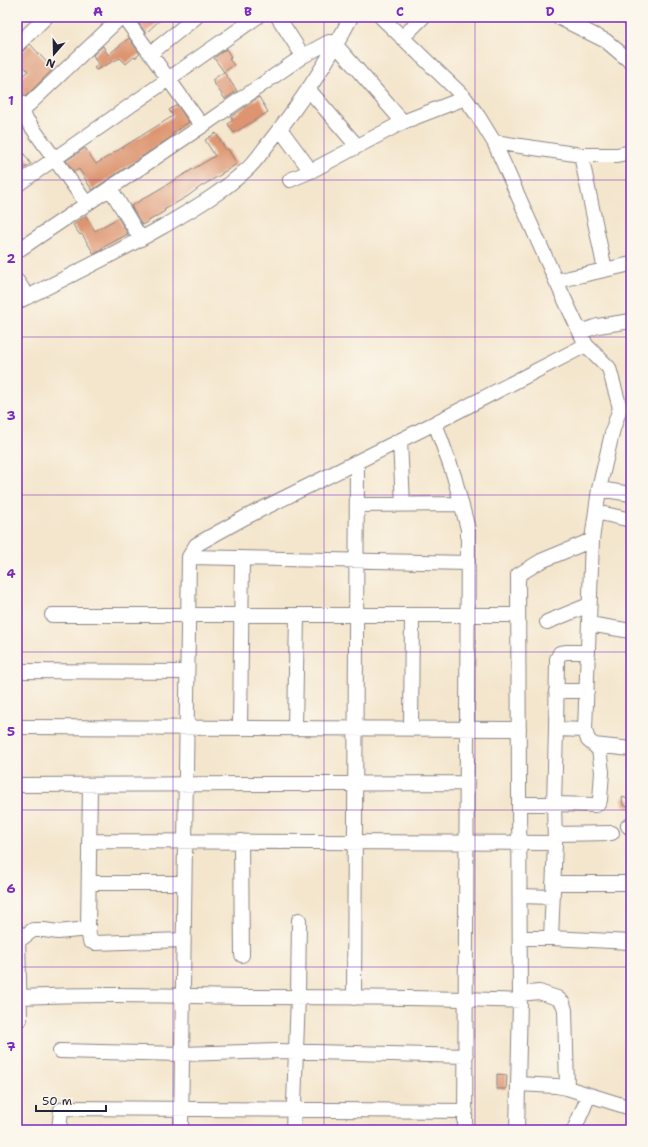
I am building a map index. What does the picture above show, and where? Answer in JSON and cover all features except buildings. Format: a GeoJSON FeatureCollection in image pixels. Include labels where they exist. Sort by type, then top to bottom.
{"type":"FeatureCollection","features":[{"type":"Feature","properties":{"kind":"street"},"geometry":{"type":"LineString","coordinates":[[17,45],[46,17]]}},
{"type":"Feature","properties":{"kind":"street"},"geometry":{"type":"LineString","coordinates":[[87,204],[20,109],[122,17],[202,126]]}},
{"type":"Feature","properties":{"kind":"street"},"geometry":{"type":"LineString","coordinates":[[150,54],[196,17]]}},
{"type":"Feature","properties":{"kind":"street"},"geometry":{"type":"LineString","coordinates":[[17,185],[258,17]]}},
{"type":"Feature","properties":{"kind":"street"},"geometry":{"type":"LineString","coordinates":[[278,17],[303,56]]}},
{"type":"Feature","properties":{"kind":"street"},"geometry":{"type":"LineString","coordinates":[[17,281],[22,300],[141,239],[205,202],[232,182],[246,170],[280,129],[309,90],[336,45],[350,17]]}},
{"type":"Feature","properties":{"kind":"street"},"geometry":{"type":"LineString","coordinates":[[381,17],[465,98],[478,116],[494,142],[586,345],[609,368],[626,408],[613,429],[599,489],[592,540],[586,730],[588,740],[599,750],[602,772],[600,800],[598,804],[595,805],[519,804]]}},
{"type":"Feature","properties":{"kind":"street"},"geometry":{"type":"LineString","coordinates":[[402,38],[423,17]]}},
{"type":"Feature","properties":{"kind":"street"},"geometry":{"type":"LineString","coordinates":[[558,17],[606,41],[629,56]]}},
{"type":"Feature","properties":{"kind":"street"},"geometry":{"type":"LineString","coordinates":[[627,17],[631,19]]}},
{"type":"Feature","properties":{"kind":"street"},"geometry":{"type":"LineString","coordinates":[[17,250],[202,126],[303,56],[329,42],[336,45],[402,122]]}},
{"type":"Feature","properties":{"kind":"street"},"geometry":{"type":"LineString","coordinates":[[309,90],[357,146]]}},
{"type":"Feature","properties":{"kind":"street"},"geometry":{"type":"LineString","coordinates":[[290,180],[311,171],[402,122],[465,98]]}},
{"type":"Feature","properties":{"kind":"street"},"geometry":{"type":"LineString","coordinates":[[280,129],[311,171]]}},
{"type":"Feature","properties":{"kind":"street"},"geometry":{"type":"LineString","coordinates":[[494,142],[581,155],[617,155],[631,152]]}},
{"type":"Feature","properties":{"kind":"street"},"geometry":{"type":"LineString","coordinates":[[581,155],[605,270]]}},
{"type":"Feature","properties":{"kind":"street"},"geometry":{"type":"LineString","coordinates":[[110,188],[141,239]]}},
{"type":"Feature","properties":{"kind":"street"},"geometry":{"type":"LineString","coordinates":[[556,281],[631,264]]}},
{"type":"Feature","properties":{"kind":"street"},"geometry":{"type":"LineString","coordinates":[[580,332],[598,326],[631,321]]}},
{"type":"Feature","properties":{"kind":"street"},"geometry":{"type":"LineString","coordinates":[[181,1130],[189,557],[196,545],[244,518],[435,424],[586,345]]}},
{"type":"Feature","properties":{"kind":"street"},"geometry":{"type":"LineString","coordinates":[[435,424],[454,476],[468,529],[466,1130]]}},
{"type":"Feature","properties":{"kind":"street"},"geometry":{"type":"LineString","coordinates":[[400,441],[403,504]]}},
{"type":"Feature","properties":{"kind":"street"},"geometry":{"type":"LineString","coordinates":[[354,998],[357,462]]}},
{"type":"Feature","properties":{"kind":"street"},"geometry":{"type":"LineString","coordinates":[[599,489],[631,494]]}},
{"type":"Feature","properties":{"kind":"street"},"geometry":{"type":"LineString","coordinates":[[357,505],[461,504]]}},
{"type":"Feature","properties":{"kind":"street"},"geometry":{"type":"LineString","coordinates":[[596,512],[631,520]]}},
{"type":"Feature","properties":{"kind":"street"},"geometry":{"type":"LineString","coordinates":[[516,1130],[520,998],[518,575],[541,561],[592,540]]}},
{"type":"Feature","properties":{"kind":"street"},"geometry":{"type":"LineString","coordinates":[[189,557],[468,563]]}},
{"type":"Feature","properties":{"kind":"street"},"geometry":{"type":"LineString","coordinates":[[240,728],[242,558]]}},
{"type":"Feature","properties":{"kind":"street"},"geometry":{"type":"LineString","coordinates":[[547,622],[589,605]]}},
{"type":"Feature","properties":{"kind":"street"},"geometry":{"type":"LineString","coordinates":[[52,615],[518,616]]}},
{"type":"Feature","properties":{"kind":"street"},"geometry":{"type":"LineString","coordinates":[[295,728],[298,615]]}},
{"type":"Feature","properties":{"kind":"street"},"geometry":{"type":"LineString","coordinates":[[411,728],[412,615]]}},
{"type":"Feature","properties":{"kind":"street"},"geometry":{"type":"LineString","coordinates":[[589,624],[631,631]]}},
{"type":"Feature","properties":{"kind":"street"},"geometry":{"type":"LineString","coordinates":[[551,938],[555,838],[556,659],[560,653],[588,652]]}},
{"type":"Feature","properties":{"kind":"street"},"geometry":{"type":"LineString","coordinates":[[17,671],[187,672]]}},
{"type":"Feature","properties":{"kind":"street"},"geometry":{"type":"LineString","coordinates":[[556,692],[587,692]]}},
{"type":"Feature","properties":{"kind":"street"},"geometry":{"type":"LineString","coordinates":[[17,727],[519,729]]}},
{"type":"Feature","properties":{"kind":"street"},"geometry":{"type":"LineString","coordinates":[[556,729],[586,730]]}},
{"type":"Feature","properties":{"kind":"street"},"geometry":{"type":"LineString","coordinates":[[594,745],[631,749]]}},
{"type":"Feature","properties":{"kind":"street"},"geometry":{"type":"LineString","coordinates":[[17,785],[467,783]]}},
{"type":"Feature","properties":{"kind":"street"},"geometry":{"type":"LineString","coordinates":[[90,785],[88,929],[90,941],[95,943],[183,940]]}},
{"type":"Feature","properties":{"kind":"street"},"geometry":{"type":"LineString","coordinates":[[89,841],[519,842],[612,833]]}},
{"type":"Feature","properties":{"kind":"street"},"geometry":{"type":"LineString","coordinates":[[241,841],[242,955]]}},
{"type":"Feature","properties":{"kind":"street"},"geometry":{"type":"LineString","coordinates":[[89,883],[184,883]]}},
{"type":"Feature","properties":{"kind":"street"},"geometry":{"type":"LineString","coordinates":[[520,896],[553,890],[626,884],[631,885]]}},
{"type":"Feature","properties":{"kind":"street"},"geometry":{"type":"LineString","coordinates":[[293,1130],[299,920]]}},
{"type":"Feature","properties":{"kind":"street"},"geometry":{"type":"LineString","coordinates":[[17,1019],[20,1018],[18,936],[33,930],[58,932],[88,929]]}},
{"type":"Feature","properties":{"kind":"street"},"geometry":{"type":"LineString","coordinates":[[520,938],[631,942]]}},
{"type":"Feature","properties":{"kind":"street"},"geometry":{"type":"LineString","coordinates":[[20,997],[56,995],[466,999],[520,998],[539,992],[557,998],[563,1003],[565,1010],[567,1088]]}},
{"type":"Feature","properties":{"kind":"street"},"geometry":{"type":"LineString","coordinates":[[60,1051],[182,1054],[296,1052],[466,1056]]}},
{"type":"Feature","properties":{"kind":"street"},"geometry":{"type":"LineString","coordinates":[[518,1084],[567,1088],[631,1108]]}},
{"type":"Feature","properties":{"kind":"street"},"geometry":{"type":"LineString","coordinates":[[574,1130],[589,1095]]}},
{"type":"Feature","properties":{"kind":"street"},"geometry":{"type":"LineString","coordinates":[[59,1130],[61,1110],[66,1108],[466,1112]]}}]}
